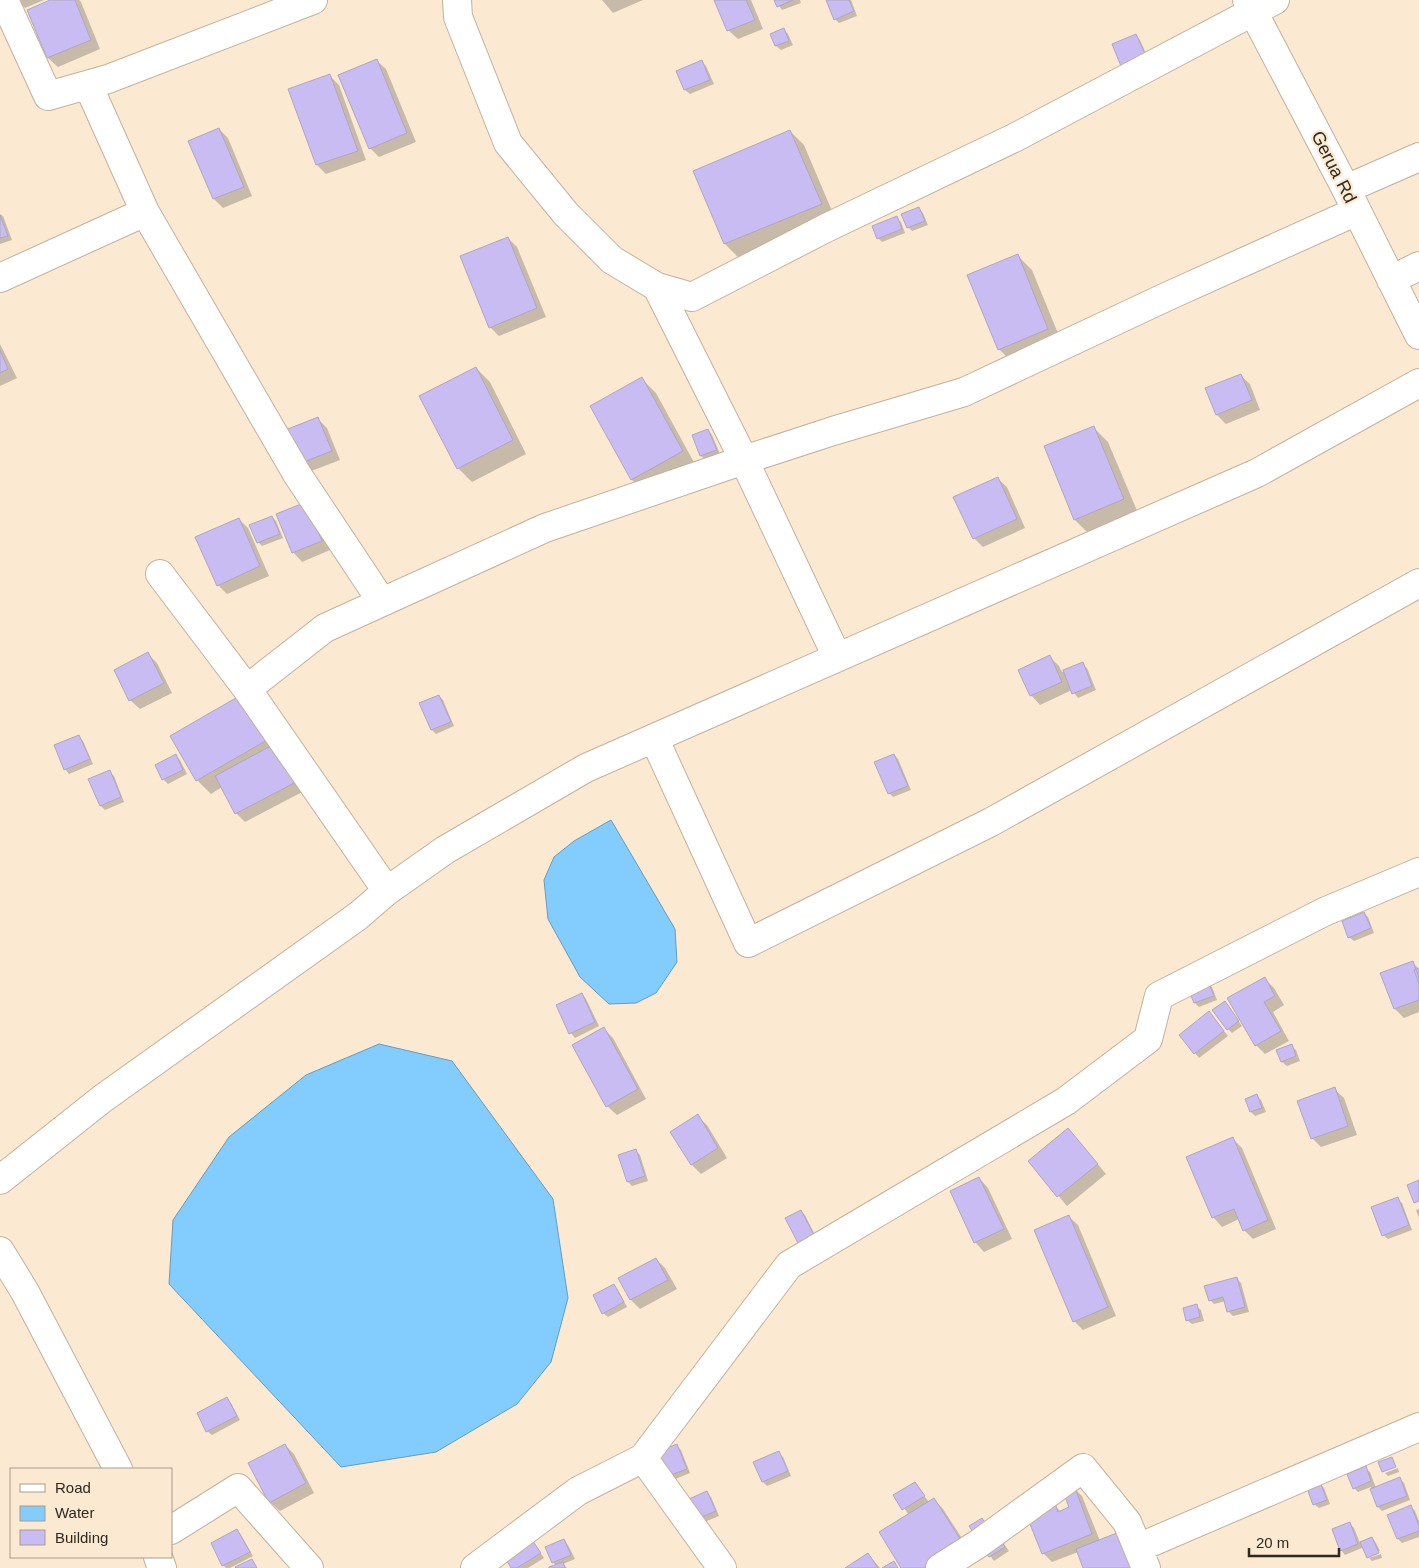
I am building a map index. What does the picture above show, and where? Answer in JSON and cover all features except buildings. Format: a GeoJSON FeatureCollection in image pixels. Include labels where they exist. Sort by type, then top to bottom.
{"type":"FeatureCollection","features":[{"type":"Feature","properties":{"kind":"street"},"geometry":{"type":"LineString","coordinates":[[4,0],[48,96],[108,79],[313,0]]}},
{"type":"Feature","properties":{"kind":"street"},"geometry":{"type":"LineString","coordinates":[[457,0],[458,17],[508,142],[566,214],[612,260],[657,287],[692,297],[826,228],[1014,138],[1258,4]]}},
{"type":"Feature","properties":{"kind":"street","name":"Gerua Rd"},"geometry":{"type":"LineString","coordinates":[[1258,4],[1419,335]]}},
{"type":"Feature","properties":{"kind":"street"},"geometry":{"type":"LineString","coordinates":[[88,85],[145,212],[297,474],[382,602]]}},
{"type":"Feature","properties":{"kind":"street"},"geometry":{"type":"LineString","coordinates":[[247,689],[325,628],[545,528],[833,431],[964,392],[1166,297],[1352,200],[1419,158]]}},
{"type":"Feature","properties":{"kind":"street"},"geometry":{"type":"LineString","coordinates":[[0,278],[145,212]]}},
{"type":"Feature","properties":{"kind":"street"},"geometry":{"type":"LineString","coordinates":[[1392,280],[1419,266]]}},
{"type":"Feature","properties":{"kind":"street"},"geometry":{"type":"LineString","coordinates":[[657,287],[744,460],[836,657]]}},
{"type":"Feature","properties":{"kind":"street"},"geometry":{"type":"LineString","coordinates":[[0,1180],[102,1099],[358,916],[387,891],[445,850],[586,768],[1257,473],[1419,383]]}},
{"type":"Feature","properties":{"kind":"street"},"geometry":{"type":"LineString","coordinates":[[160,574],[247,689],[387,891]]}},
{"type":"Feature","properties":{"kind":"street"},"geometry":{"type":"LineString","coordinates":[[654,738],[748,943],[991,822],[1419,583]]}},
{"type":"Feature","properties":{"kind":"street"},"geometry":{"type":"LineString","coordinates":[[475,1568],[578,1490],[643,1458],[789,1265],[1066,1101],[1148,1039],[1160,996],[1324,912],[1419,872]]}},
{"type":"Feature","properties":{"kind":"street"},"geometry":{"type":"LineString","coordinates":[[0,1251],[25,1292],[117,1468]]}},
{"type":"Feature","properties":{"kind":"street"},"geometry":{"type":"LineString","coordinates":[[940,1568],[978,1544],[1083,1468],[1127,1522],[1142,1558],[1419,1427]]}},
{"type":"Feature","properties":{"kind":"street"},"geometry":{"type":"LineString","coordinates":[[643,1458],[722,1568]]}},
{"type":"Feature","properties":{"kind":"street"},"geometry":{"type":"LineString","coordinates":[[172,1529],[238,1488],[309,1568]]}},
{"type":"Feature","properties":{"kind":"water"},"geometry":{"type":"Polygon","coordinates":[[[611,820],[675,929],[677,962],[656,993],[636,1003],[609,1004],[580,977],[548,919],[544,880],[554,857],[574,841],[611,820]]]}},
{"type":"Feature","properties":{"kind":"water"},"geometry":{"type":"Polygon","coordinates":[[[379,1044],[452,1061],[553,1199],[568,1298],[551,1362],[517,1404],[436,1452],[341,1467],[169,1284],[173,1220],[229,1137],[306,1075],[379,1044]]]}}]}
